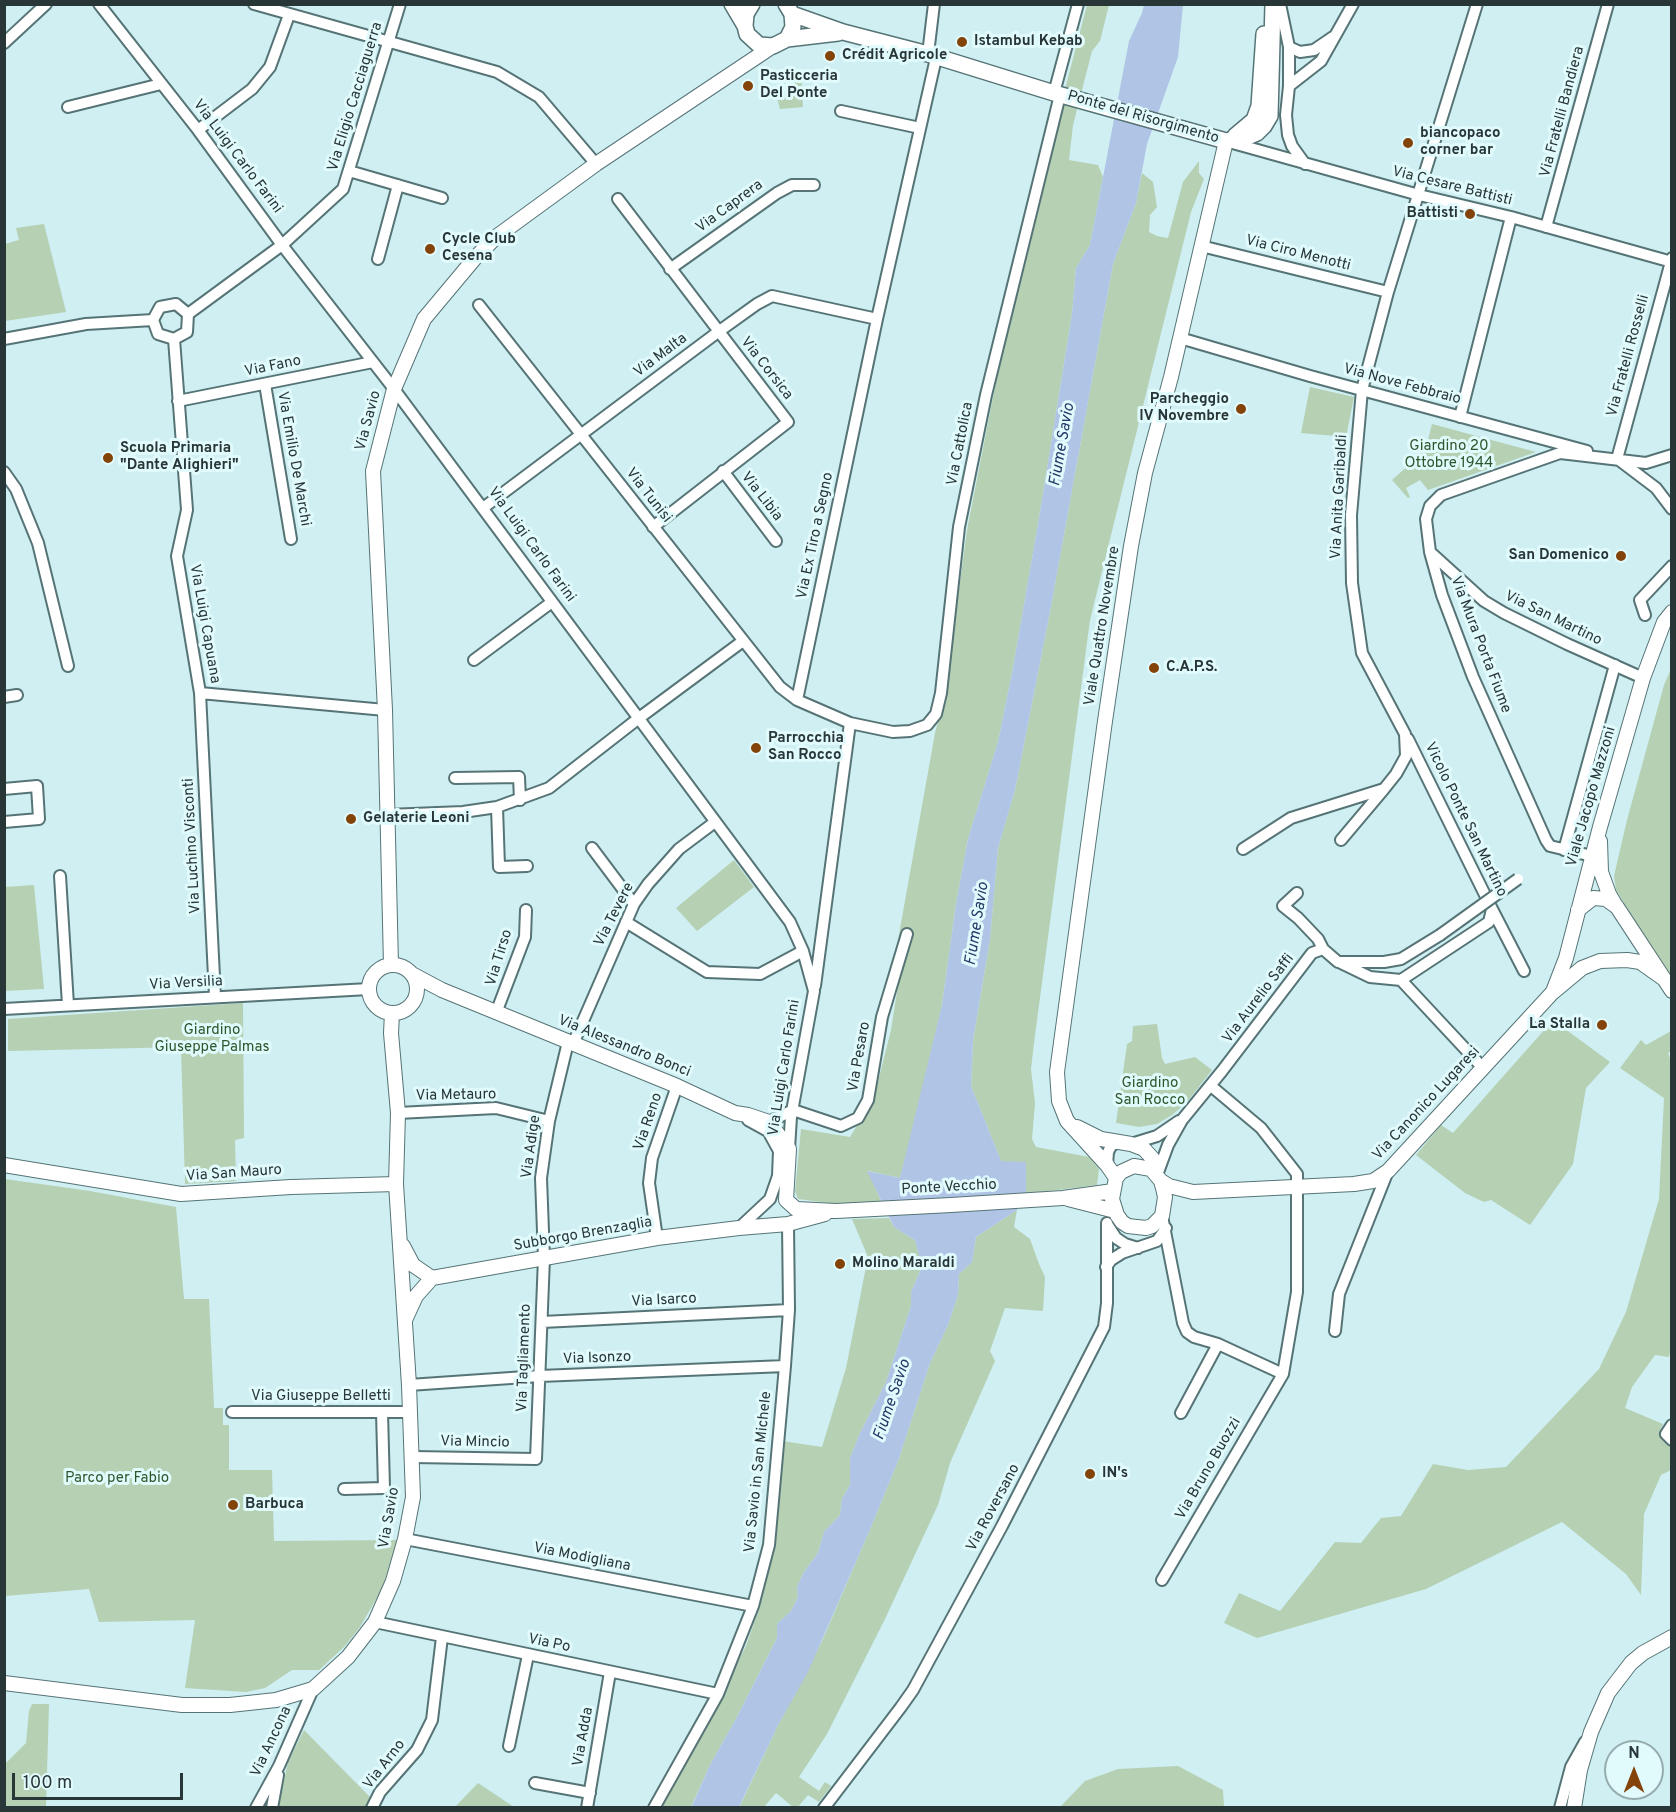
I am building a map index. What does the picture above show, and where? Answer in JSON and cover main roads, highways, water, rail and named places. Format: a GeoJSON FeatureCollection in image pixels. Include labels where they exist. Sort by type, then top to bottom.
{"type":"FeatureCollection","features":[{"type":"Feature","properties":{"kind":"main road"},"geometry":{"type":"LineString","coordinates":[[732,4],[748,33],[759,45],[773,46],[787,39],[843,32]]}},
{"type":"Feature","properties":{"kind":"main road"},"geometry":{"type":"LineString","coordinates":[[748,33],[746,14],[752,4]]}},
{"type":"Feature","properties":{"kind":"main road"},"geometry":{"type":"LineString","coordinates":[[1226,141],[1254,120],[1259,106],[1266,4]]}},
{"type":"Feature","properties":{"kind":"main road"},"geometry":{"type":"LineString","coordinates":[[1226,141],[1257,133],[1270,116],[1273,4]]}},
{"type":"Feature","properties":{"kind":"main road"},"geometry":{"type":"LineString","coordinates":[[787,39],[793,27],[789,7]]}},
{"type":"Feature","properties":{"kind":"main road","name":"Ponte del Risorgimento"},"geometry":{"type":"LineString","coordinates":[[789,7],[843,32],[932,56],[1057,98],[1226,141]]}},
{"type":"Feature","properties":{"kind":"water","name":"Fiume Savio"},"geometry":{"type":"Polygon","coordinates":[[[1144,5],[1183,5],[1178,57],[1147,144],[1136,203],[1113,264],[1015,790],[998,848],[990,939],[973,1040],[971,1086],[1001,1161],[1026,1162],[1026,1194],[1017,1210],[976,1237],[972,1262],[959,1274],[958,1295],[948,1325],[930,1363],[898,1461],[868,1534],[808,1672],[778,1725],[739,1807],[691,1808],[710,1765],[777,1638],[777,1624],[791,1611],[798,1597],[797,1587],[804,1572],[818,1553],[824,1532],[840,1515],[842,1499],[850,1485],[850,1458],[886,1382],[911,1306],[911,1292],[922,1267],[915,1240],[894,1227],[867,1171],[900,1178],[942,1005],[968,839],[998,742],[1013,668],[1072,314],[1076,268],[1090,245],[1129,41],[1144,5]]]}},
{"type":"Feature","properties":{"kind":"place","name":"Istambul Kebab"},"geometry":{"type":"Point","coordinates":[962,42]}},
{"type":"Feature","properties":{"kind":"place","name":"Crédit Agricole"},"geometry":{"type":"Point","coordinates":[830,56]}},
{"type":"Feature","properties":{"kind":"place","name":"Pasticceria Del Ponte"},"geometry":{"type":"Point","coordinates":[748,86]}},
{"type":"Feature","properties":{"kind":"place","name":"biancopaco corner bar"},"geometry":{"type":"Point","coordinates":[1408,143]}},
{"type":"Feature","properties":{"kind":"place","name":"Battisti"},"geometry":{"type":"Point","coordinates":[1470,214]}},
{"type":"Feature","properties":{"kind":"place","name":"Cycle Club Cesena"},"geometry":{"type":"Point","coordinates":[430,249]}},
{"type":"Feature","properties":{"kind":"place","name":"Parcheggio IV Novembre"},"geometry":{"type":"Point","coordinates":[1241,409]}},
{"type":"Feature","properties":{"kind":"place","name":"Scuola Primaria \"Dante Alighieri\""},"geometry":{"type":"Point","coordinates":[108,458]}},
{"type":"Feature","properties":{"kind":"place","name":"San Domenico"},"geometry":{"type":"Point","coordinates":[1621,556]}},
{"type":"Feature","properties":{"kind":"place","name":"C.A.P.S."},"geometry":{"type":"Point","coordinates":[1154,668]}},
{"type":"Feature","properties":{"kind":"place","name":"Parrocchia San Rocco"},"geometry":{"type":"Point","coordinates":[756,748]}},
{"type":"Feature","properties":{"kind":"place","name":"Gelaterie Leoni"},"geometry":{"type":"Point","coordinates":[351,819]}},
{"type":"Feature","properties":{"kind":"place","name":"La Stalla"},"geometry":{"type":"Point","coordinates":[1602,1025]}},
{"type":"Feature","properties":{"kind":"place","name":"Molino Maraldi"},"geometry":{"type":"Point","coordinates":[840,1264]}},
{"type":"Feature","properties":{"kind":"place","name":"IN's"},"geometry":{"type":"Point","coordinates":[1090,1474]}},
{"type":"Feature","properties":{"kind":"place","name":"Barbuca"},"geometry":{"type":"Point","coordinates":[233,1505]}},
{"type":"Feature","properties":{"kind":"park label","name":"Giardino 20 Ottobre 1944"},"geometry":{"type":"Point","coordinates":[1449,456]}},
{"type":"Feature","properties":{"kind":"park label","name":"Giardino Giuseppe Palmas"},"geometry":{"type":"Point","coordinates":[212,1040]}},
{"type":"Feature","properties":{"kind":"park label","name":"Giardino San Rocco"},"geometry":{"type":"Point","coordinates":[1150,1092]}},
{"type":"Feature","properties":{"kind":"park label","name":"Parco per Fabio"},"geometry":{"type":"Point","coordinates":[117,1479]}}]}
